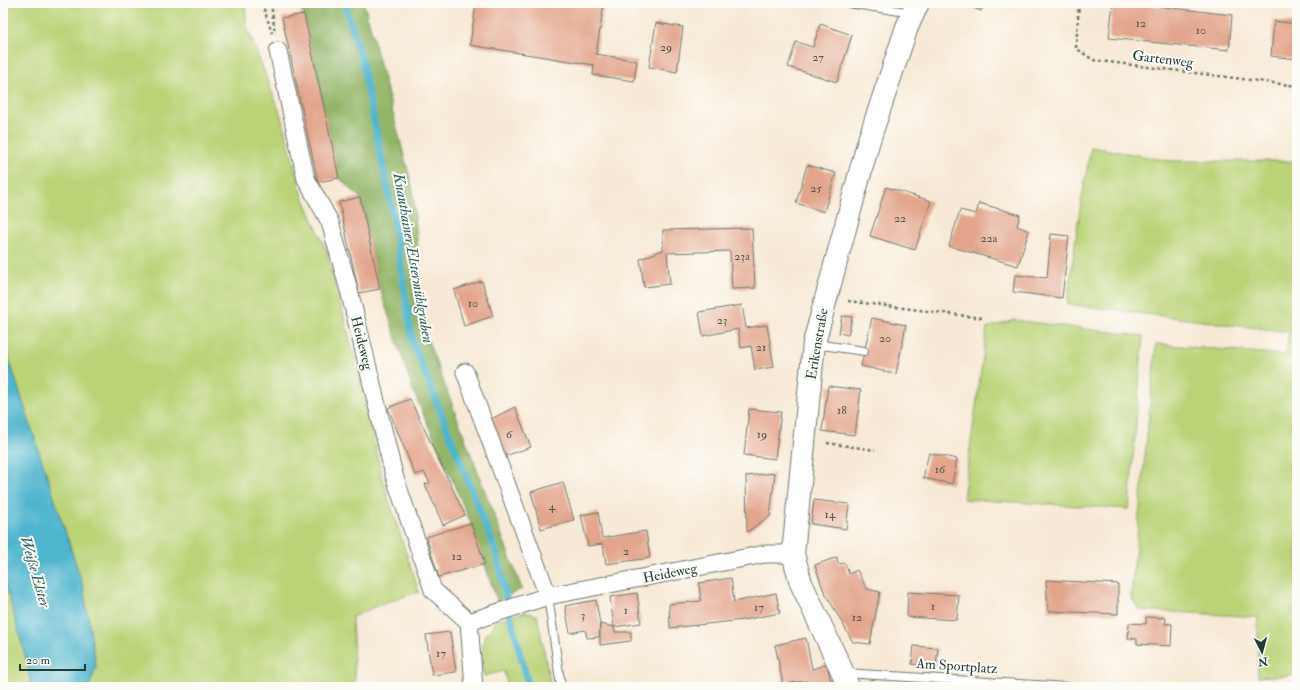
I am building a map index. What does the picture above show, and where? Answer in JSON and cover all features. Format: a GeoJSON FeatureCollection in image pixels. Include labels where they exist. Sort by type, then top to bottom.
{"type":"FeatureCollection","features":[{"type":"Feature","properties":{"kind":"street","name":"Erikenstraße"},"geometry":{"type":"LineString","coordinates":[[846,680],[801,584],[793,554],[814,343],[869,140],[907,27],[916,8]]}},
{"type":"Feature","properties":{"kind":"street","name":"Heideweg"},"geometry":{"type":"LineString","coordinates":[[278,51],[306,179],[330,222],[350,294],[396,481],[433,590],[468,622],[548,596],[765,554],[793,554]]}},
{"type":"Feature","properties":{"kind":"street"},"geometry":{"type":"LineString","coordinates":[[465,372],[548,596]]}},
{"type":"Feature","properties":{"kind":"street"},"geometry":{"type":"LineString","coordinates":[[468,622],[474,687]]}},
{"type":"Feature","properties":{"kind":"lane"},"geometry":{"type":"LineString","coordinates":[[848,3],[916,8]]}},
{"type":"Feature","properties":{"kind":"lane"},"geometry":{"type":"LineString","coordinates":[[814,343],[864,351]]}},
{"type":"Feature","properties":{"kind":"lane"},"geometry":{"type":"LineString","coordinates":[[548,596],[561,687]]}},
{"type":"Feature","properties":{"kind":"lane","name":"Am Sportplatz"},"geometry":{"type":"LineString","coordinates":[[846,680],[1068,687]]}},
{"type":"Feature","properties":{"kind":"lane"},"geometry":{"type":"LineString","coordinates":[[1291,687],[1297,686]]}},
{"type":"Feature","properties":{"kind":"path"},"geometry":{"type":"LineString","coordinates":[[262,3],[278,51]]}},
{"type":"Feature","properties":{"kind":"path"},"geometry":{"type":"LineString","coordinates":[[271,3],[278,51]]}},
{"type":"Feature","properties":{"kind":"path","name":"Gartenweg"},"geometry":{"type":"LineString","coordinates":[[1079,3],[1076,48],[1092,60],[1297,86]]}},
{"type":"Feature","properties":{"kind":"path"},"geometry":{"type":"LineString","coordinates":[[825,298],[982,318]]}},
{"type":"Feature","properties":{"kind":"path"},"geometry":{"type":"LineString","coordinates":[[804,439],[876,450]]}},
{"type":"Feature","properties":{"kind":"green space"},"geometry":{"type":"Polygon","coordinates":[[[3,3],[245,3],[247,27],[280,113],[303,197],[327,252],[359,374],[383,482],[419,592],[386,602],[352,617],[355,687],[89,687],[96,667],[83,586],[3,341],[3,3]]]}},
{"type":"Feature","properties":{"kind":"green space"},"geometry":{"type":"Polygon","coordinates":[[[294,3],[364,3],[413,190],[424,330],[522,589],[497,601],[471,523],[412,388],[380,289],[360,197],[339,178],[304,14],[294,3]]]}},
{"type":"Feature","properties":{"kind":"green space"},"geometry":{"type":"Polygon","coordinates":[[[1091,147],[1171,161],[1297,161],[1297,675],[1258,677],[1258,617],[1139,610],[1131,597],[1156,344],[1286,355],[1289,332],[1067,304],[1080,208],[1091,147]]]}},
{"type":"Feature","properties":{"kind":"green space"},"geometry":{"type":"Polygon","coordinates":[[[1014,320],[1143,336],[1129,509],[963,499],[987,328],[1014,320]]]}},
{"type":"Feature","properties":{"kind":"green space"},"geometry":{"type":"Polygon","coordinates":[[[3,576],[27,662],[31,687],[3,687],[3,576]]]}},
{"type":"Feature","properties":{"kind":"green space"},"geometry":{"type":"Polygon","coordinates":[[[525,612],[537,615],[551,687],[508,687],[504,671],[484,676],[481,654],[485,636],[497,620],[525,612]]]}},
{"type":"Feature","properties":{"kind":"water","name":"Weiße Elster"},"geometry":{"type":"Polygon","coordinates":[[[3,341],[83,586],[96,667],[89,687],[31,687],[27,662],[3,576],[3,341]]]}},
{"type":"Feature","properties":{"kind":"building"},"geometry":{"type":"Polygon","coordinates":[[[476,3],[604,3],[596,54],[637,61],[634,81],[593,75],[594,65],[470,45],[476,3]]]}},
{"type":"Feature","properties":{"kind":"building"},"geometry":{"type":"Polygon","coordinates":[[[962,3],[985,3],[981,11],[962,3]]]}},
{"type":"Feature","properties":{"kind":"building"},"geometry":{"type":"Polygon","coordinates":[[[1113,3],[1130,3],[1232,15],[1229,50],[1109,38],[1113,3]]]}},
{"type":"Feature","properties":{"kind":"building"},"geometry":{"type":"Polygon","coordinates":[[[304,14],[339,178],[318,182],[282,18],[304,14]]]}},
{"type":"Feature","properties":{"kind":"building"},"geometry":{"type":"Polygon","coordinates":[[[1274,21],[1297,24],[1297,59],[1271,56],[1274,21]]]}},
{"type":"Feature","properties":{"kind":"building"},"geometry":{"type":"Polygon","coordinates":[[[656,23],[683,27],[677,72],[649,67],[656,23]]]}},
{"type":"Feature","properties":{"kind":"building"},"geometry":{"type":"Polygon","coordinates":[[[820,24],[852,35],[837,82],[788,67],[796,42],[813,47],[820,24]]]}},
{"type":"Feature","properties":{"kind":"building"},"geometry":{"type":"Polygon","coordinates":[[[807,165],[836,173],[824,212],[796,203],[807,165]]]}},
{"type":"Feature","properties":{"kind":"building"},"geometry":{"type":"Polygon","coordinates":[[[886,187],[931,201],[915,250],[870,236],[886,187]]]}},
{"type":"Feature","properties":{"kind":"building"},"geometry":{"type":"Polygon","coordinates":[[[360,197],[380,289],[359,293],[339,202],[360,197]]]}},
{"type":"Feature","properties":{"kind":"building"},"geometry":{"type":"Polygon","coordinates":[[[979,203],[1020,215],[1017,226],[1029,231],[1018,266],[949,246],[960,210],[976,214],[979,203]]]}},
{"type":"Feature","properties":{"kind":"building"},"geometry":{"type":"Polygon","coordinates":[[[752,228],[755,288],[732,289],[730,251],[667,253],[670,284],[644,287],[640,259],[663,250],[663,230],[752,228]]]}},
{"type":"Feature","properties":{"kind":"building"},"geometry":{"type":"Polygon","coordinates":[[[1051,234],[1069,236],[1062,298],[1013,292],[1015,275],[1047,278],[1051,234]]]}},
{"type":"Feature","properties":{"kind":"building"},"geometry":{"type":"Polygon","coordinates":[[[482,281],[493,316],[464,326],[454,290],[482,281]]]}},
{"type":"Feature","properties":{"kind":"building"},"geometry":{"type":"Polygon","coordinates":[[[742,305],[746,328],[767,325],[774,367],[755,370],[751,346],[741,348],[738,329],[703,336],[699,312],[742,305]]]}},
{"type":"Feature","properties":{"kind":"building"},"geometry":{"type":"Polygon","coordinates":[[[842,316],[852,317],[848,335],[839,333],[842,316]]]}},
{"type":"Feature","properties":{"kind":"building"},"geometry":{"type":"Polygon","coordinates":[[[872,318],[906,325],[896,374],[861,366],[872,318]]]}},
{"type":"Feature","properties":{"kind":"building"},"geometry":{"type":"Polygon","coordinates":[[[828,386],[861,390],[855,435],[822,431],[828,386]]]}},
{"type":"Feature","properties":{"kind":"building"},"geometry":{"type":"Polygon","coordinates":[[[410,399],[465,515],[443,525],[425,484],[430,483],[424,472],[415,475],[388,408],[410,399]]]}},
{"type":"Feature","properties":{"kind":"building"},"geometry":{"type":"Polygon","coordinates":[[[515,407],[531,447],[502,457],[487,421],[515,407]]]}},
{"type":"Feature","properties":{"kind":"building"},"geometry":{"type":"Polygon","coordinates":[[[749,409],[781,412],[775,459],[744,455],[749,409]]]}},
{"type":"Feature","properties":{"kind":"building"},"geometry":{"type":"Polygon","coordinates":[[[929,453],[957,459],[952,484],[923,478],[929,453]]]}},
{"type":"Feature","properties":{"kind":"building"},"geometry":{"type":"Polygon","coordinates":[[[775,473],[770,516],[747,532],[746,476],[775,473]]]}},
{"type":"Feature","properties":{"kind":"building"},"geometry":{"type":"Polygon","coordinates":[[[563,482],[574,520],[541,529],[531,492],[563,482]]]}},
{"type":"Feature","properties":{"kind":"building"},"geometry":{"type":"Polygon","coordinates":[[[814,500],[849,504],[846,529],[811,524],[814,500]]]}},
{"type":"Feature","properties":{"kind":"building"},"geometry":{"type":"Polygon","coordinates":[[[598,512],[602,538],[646,531],[650,558],[606,564],[603,544],[588,546],[581,515],[598,512]]]}},
{"type":"Feature","properties":{"kind":"building"},"geometry":{"type":"Polygon","coordinates":[[[471,523],[485,564],[439,577],[426,537],[471,523]]]}},
{"type":"Feature","properties":{"kind":"building"},"geometry":{"type":"Polygon","coordinates":[[[837,557],[838,564],[845,563],[849,574],[857,570],[867,589],[880,592],[870,644],[853,642],[823,589],[815,565],[837,557]]]}},
{"type":"Feature","properties":{"kind":"building"},"geometry":{"type":"Polygon","coordinates":[[[731,578],[734,602],[776,593],[780,613],[743,620],[670,628],[669,604],[701,601],[699,583],[731,578]]]}},
{"type":"Feature","properties":{"kind":"building"},"geometry":{"type":"Polygon","coordinates":[[[1046,580],[1118,584],[1118,614],[1048,611],[1046,580]]]}},
{"type":"Feature","properties":{"kind":"building"},"geometry":{"type":"Polygon","coordinates":[[[908,592],[959,595],[957,620],[907,617],[908,592]]]}},
{"type":"Feature","properties":{"kind":"building"},"geometry":{"type":"Polygon","coordinates":[[[637,593],[641,623],[614,627],[610,597],[637,593]]]}},
{"type":"Feature","properties":{"kind":"building"},"geometry":{"type":"Polygon","coordinates":[[[596,600],[600,624],[599,637],[587,638],[585,630],[570,633],[565,606],[596,600]]]}},
{"type":"Feature","properties":{"kind":"building"},"geometry":{"type":"Polygon","coordinates":[[[1146,617],[1166,618],[1165,624],[1172,624],[1171,646],[1137,644],[1137,639],[1128,638],[1129,623],[1146,624],[1146,617]]]}},
{"type":"Feature","properties":{"kind":"building"},"geometry":{"type":"Polygon","coordinates":[[[600,624],[614,627],[615,632],[631,632],[631,641],[600,645],[600,624]]]}},
{"type":"Feature","properties":{"kind":"building"},"geometry":{"type":"Polygon","coordinates":[[[450,632],[456,672],[432,675],[426,635],[450,632]]]}},
{"type":"Feature","properties":{"kind":"building"},"geometry":{"type":"Polygon","coordinates":[[[806,638],[812,669],[827,664],[832,687],[807,687],[806,681],[783,684],[775,645],[806,638]]]}},
{"type":"Feature","properties":{"kind":"building"},"geometry":{"type":"Polygon","coordinates":[[[914,646],[938,648],[936,667],[912,664],[914,646]]]}},
{"type":"Feature","properties":{"kind":"building"},"geometry":{"type":"Polygon","coordinates":[[[925,684],[925,687],[895,687],[894,685],[925,684]]]}},
{"type":"Feature","properties":{"kind":"waterway","name":"Knauthainer Elstermühlgraben"},"geometry":{"type":"LineString","coordinates":[[344,3],[361,57],[393,215],[412,340],[497,554],[507,602]]}},
{"type":"Feature","properties":{"kind":"waterway","name":"Knauthainer Elstermühlgraben"},"geometry":{"type":"LineString","coordinates":[[510,615],[529,687]]}}]}
